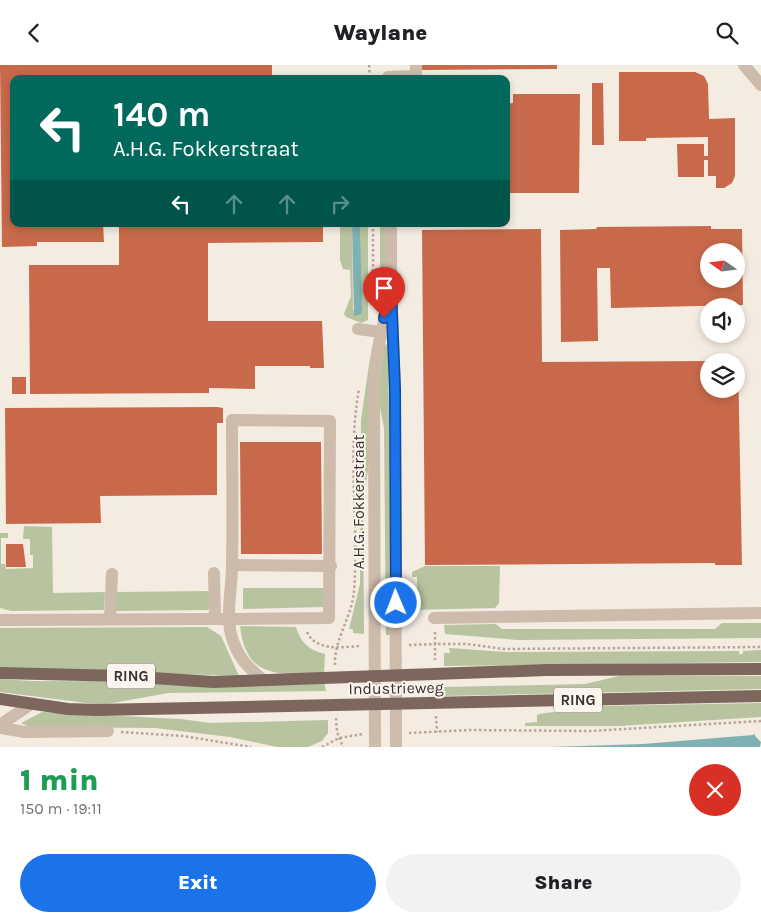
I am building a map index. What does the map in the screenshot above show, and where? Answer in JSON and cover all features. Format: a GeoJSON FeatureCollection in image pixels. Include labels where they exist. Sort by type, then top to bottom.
{"type":"FeatureCollection","features":[{"type":"Feature","properties":{"kind":"main road","name":"Industrieweg"},"geometry":{"type":"LineString","coordinates":[[0,673],[124,676],[213,681],[397,674],[761,669]]}},
{"type":"Feature","properties":{"kind":"main road","name":"Industrieweg"},"geometry":{"type":"LineString","coordinates":[[0,699],[96,710],[761,696]]}},
{"type":"Feature","properties":{"kind":"street"},"geometry":{"type":"LineString","coordinates":[[744,65],[761,85]]}},
{"type":"Feature","properties":{"kind":"street"},"geometry":{"type":"LineString","coordinates":[[387,74],[402,75]]}},
{"type":"Feature","properties":{"kind":"street","name":"A.H.G. Fokkerstraat"},"geometry":{"type":"LineString","coordinates":[[391,227],[397,674],[395,704],[396,747]]}},
{"type":"Feature","properties":{"kind":"street","name":"A.H.G. Fokkerstraat"},"geometry":{"type":"LineString","coordinates":[[375,747],[374,386],[380,333],[391,289]]}},
{"type":"Feature","properties":{"kind":"street"},"geometry":{"type":"LineString","coordinates":[[358,329],[393,333]]}},
{"type":"Feature","properties":{"kind":"street"},"geometry":{"type":"LineString","coordinates":[[0,620],[110,619],[230,619],[306,619],[329,619],[331,566],[330,421],[232,420],[230,619],[231,634],[238,654],[245,665],[263,680]]}},
{"type":"Feature","properties":{"kind":"street"},"geometry":{"type":"LineString","coordinates":[[232,565],[331,566]]}},
{"type":"Feature","properties":{"kind":"street"},"geometry":{"type":"LineString","coordinates":[[214,573],[216,619]]}},
{"type":"Feature","properties":{"kind":"street"},"geometry":{"type":"LineString","coordinates":[[110,619],[112,574]]}},
{"type":"Feature","properties":{"kind":"street"},"geometry":{"type":"LineString","coordinates":[[434,618],[761,613]]}},
{"type":"Feature","properties":{"kind":"street"},"geometry":{"type":"LineString","coordinates":[[0,726],[31,704]]}},
{"type":"Feature","properties":{"kind":"street"},"geometry":{"type":"LineString","coordinates":[[0,726],[24,732],[108,731]]}},
{"type":"Feature","properties":{"kind":"path"},"geometry":{"type":"LineString","coordinates":[[306,619],[307,632],[313,640],[320,645],[336,647],[351,606]]}},
{"type":"Feature","properties":{"kind":"path"},"geometry":{"type":"LineString","coordinates":[[435,644],[466,644],[516,649],[761,647]]}},
{"type":"Feature","properties":{"kind":"path"},"geometry":{"type":"LineString","coordinates":[[437,731],[590,731],[761,721]]}},
{"type":"Feature","properties":{"kind":"path"},"geometry":{"type":"LineString","coordinates":[[108,731],[183,735],[251,747]]}},
{"type":"Feature","properties":{"kind":"path"},"geometry":{"type":"LineString","coordinates":[[322,747],[339,738],[342,747]]}},
{"type":"Feature","properties":{"kind":"green space"},"geometry":{"type":"Polygon","coordinates":[[[340,227],[352,227],[353,310],[361,314],[360,227],[368,227],[368,320],[361,323],[346,317],[344,314],[351,296],[350,270],[343,269],[340,260],[340,227]]]}},
{"type":"Feature","properties":{"kind":"green space"},"geometry":{"type":"Polygon","coordinates":[[[380,227],[385,227],[386,309],[380,314],[380,227]]]}},
{"type":"Feature","properties":{"kind":"green space"},"geometry":{"type":"Polygon","coordinates":[[[388,344],[392,635],[386,635],[384,428],[378,397],[384,345],[388,344]]]}},
{"type":"Feature","properties":{"kind":"green space"},"geometry":{"type":"Polygon","coordinates":[[[370,358],[373,359],[369,464],[363,503],[364,634],[353,633],[353,629],[349,629],[360,584],[361,420],[370,358]]]}},
{"type":"Feature","properties":{"kind":"green space"},"geometry":{"type":"Polygon","coordinates":[[[24,526],[52,527],[53,593],[105,592],[104,610],[11,611],[0,608],[0,533],[8,533],[8,538],[1,538],[1,564],[5,564],[6,569],[33,568],[33,555],[30,555],[30,539],[23,539],[24,526]]]}},
{"type":"Feature","properties":{"kind":"green space"},"geometry":{"type":"Polygon","coordinates":[[[425,566],[500,566],[499,603],[495,608],[412,610],[415,593],[417,593],[417,577],[412,577],[412,572],[425,566]]]}},
{"type":"Feature","properties":{"kind":"green space"},"geometry":{"type":"Polygon","coordinates":[[[243,588],[325,588],[323,607],[243,609],[243,588]]]}},
{"type":"Feature","properties":{"kind":"green space"},"geometry":{"type":"Polygon","coordinates":[[[209,591],[211,606],[208,610],[116,611],[116,592],[209,591]]]}},
{"type":"Feature","properties":{"kind":"green space"},"geometry":{"type":"Polygon","coordinates":[[[722,623],[761,623],[761,638],[518,640],[445,634],[444,625],[496,624],[502,629],[715,629],[722,623]]]}},
{"type":"Feature","properties":{"kind":"green space"},"geometry":{"type":"Polygon","coordinates":[[[240,626],[296,627],[306,645],[325,654],[324,673],[294,674],[268,671],[250,657],[244,644],[240,626]]]}},
{"type":"Feature","properties":{"kind":"green space"},"geometry":{"type":"Polygon","coordinates":[[[207,627],[221,636],[239,676],[0,668],[0,628],[207,627]]]}},
{"type":"Feature","properties":{"kind":"green space"},"geometry":{"type":"Polygon","coordinates":[[[449,648],[506,652],[739,651],[739,654],[743,654],[743,651],[761,650],[761,662],[444,666],[444,653],[450,653],[449,648]]]}},
{"type":"Feature","properties":{"kind":"green space"},"geometry":{"type":"Polygon","coordinates":[[[619,676],[761,676],[761,689],[444,696],[444,687],[585,684],[619,676]]]}},
{"type":"Feature","properties":{"kind":"green space"},"geometry":{"type":"Polygon","coordinates":[[[0,679],[31,681],[324,682],[326,691],[168,693],[102,705],[0,692],[0,679]]]}},
{"type":"Feature","properties":{"kind":"green space"},"geometry":{"type":"Polygon","coordinates":[[[761,703],[761,717],[619,726],[525,726],[525,723],[537,722],[537,715],[539,714],[599,706],[761,703]]]}},
{"type":"Feature","properties":{"kind":"green space"},"geometry":{"type":"Polygon","coordinates":[[[42,712],[181,719],[210,723],[328,720],[328,733],[322,741],[308,747],[277,747],[230,737],[155,728],[30,727],[21,723],[42,712]]]}},
{"type":"Feature","properties":{"kind":"water"},"geometry":{"type":"Polygon","coordinates":[[[352,227],[360,227],[362,309],[361,314],[354,316],[352,227]]]}},
{"type":"Feature","properties":{"kind":"water"},"geometry":{"type":"Polygon","coordinates":[[[754,733],[761,742],[760,747],[551,747],[643,744],[753,735],[754,733]]]}},
{"type":"Feature","properties":{"kind":"building"},"geometry":{"type":"Polygon","coordinates":[[[0,65],[272,65],[272,75],[10,75],[10,227],[103,227],[104,242],[37,242],[37,246],[2,247],[0,65]]]}},
{"type":"Feature","properties":{"kind":"building"},"geometry":{"type":"Polygon","coordinates":[[[421,65],[557,65],[557,69],[421,70],[421,65]]]}},
{"type":"Feature","properties":{"kind":"building"},"geometry":{"type":"Polygon","coordinates":[[[619,72],[695,72],[704,76],[708,84],[709,119],[735,118],[735,176],[732,183],[724,188],[716,188],[716,176],[708,176],[708,160],[704,160],[704,177],[678,177],[677,144],[704,144],[704,156],[708,156],[708,137],[646,138],[646,141],[619,141],[619,72]]]}},
{"type":"Feature","properties":{"kind":"building"},"geometry":{"type":"Polygon","coordinates":[[[592,83],[603,83],[604,145],[592,145],[592,83]]]}},
{"type":"Feature","properties":{"kind":"building"},"geometry":{"type":"Polygon","coordinates":[[[513,94],[580,94],[579,193],[510,193],[510,103],[513,103],[513,94]]]}},
{"type":"Feature","properties":{"kind":"building"},"geometry":{"type":"Polygon","coordinates":[[[711,226],[711,229],[742,229],[742,243],[700,243],[700,288],[743,288],[743,298],[700,298],[700,306],[611,308],[610,268],[597,268],[598,341],[561,342],[560,230],[596,229],[597,227],[711,226]]]}},
{"type":"Feature","properties":{"kind":"building"},"geometry":{"type":"Polygon","coordinates":[[[119,227],[323,227],[323,242],[208,243],[208,321],[322,321],[324,368],[310,368],[310,366],[255,366],[255,389],[209,388],[209,393],[30,394],[29,265],[119,265],[119,227]]]}},
{"type":"Feature","properties":{"kind":"building"},"geometry":{"type":"Polygon","coordinates":[[[541,229],[542,362],[700,361],[700,398],[739,398],[742,565],[715,565],[715,563],[425,565],[422,230],[541,229]]]}},
{"type":"Feature","properties":{"kind":"building"},"geometry":{"type":"Polygon","coordinates":[[[12,377],[26,377],[26,394],[12,394],[12,377]]]}},
{"type":"Feature","properties":{"kind":"building"},"geometry":{"type":"Polygon","coordinates":[[[5,408],[223,408],[223,423],[217,423],[217,495],[100,496],[101,523],[6,524],[5,408]]]}},
{"type":"Feature","properties":{"kind":"building"},"geometry":{"type":"Polygon","coordinates":[[[240,442],[321,442],[322,554],[241,554],[240,442]]]}},
{"type":"Feature","properties":{"kind":"building"},"geometry":{"type":"Polygon","coordinates":[[[6,544],[23,544],[26,567],[6,567],[6,544]]]}},
{"type":"Feature","properties":{"kind":"route"},"geometry":{"type":"LineString","coordinates":[[384,318],[391,289],[395,389],[396,603]]}}]}
